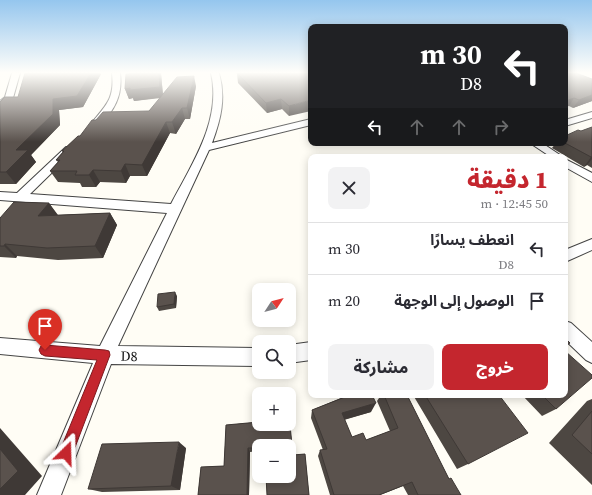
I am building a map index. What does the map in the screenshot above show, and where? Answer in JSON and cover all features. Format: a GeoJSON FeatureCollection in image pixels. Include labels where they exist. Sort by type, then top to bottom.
{"type":"FeatureCollection","features":[{"type":"Feature","properties":{"kind":"street"},"geometry":{"type":"LineString","coordinates":[[90,130],[110,109],[115,96]]}},
{"type":"Feature","properties":{"kind":"street"},"geometry":{"type":"LineString","coordinates":[[49,495],[105,355],[205,148],[215,124],[220,96]]}},
{"type":"Feature","properties":{"kind":"street"},"geometry":{"type":"LineString","coordinates":[[0,100],[9,98]]}},
{"type":"Feature","properties":{"kind":"street"},"geometry":{"type":"LineString","coordinates":[[0,105],[9,98]]}},
{"type":"Feature","properties":{"kind":"street"},"geometry":{"type":"LineString","coordinates":[[568,122],[592,115]]}},
{"type":"Feature","properties":{"kind":"street"},"geometry":{"type":"LineString","coordinates":[[205,148],[308,123]]}},
{"type":"Feature","properties":{"kind":"street"},"geometry":{"type":"LineString","coordinates":[[19,198],[79,140]]}},
{"type":"Feature","properties":{"kind":"street"},"geometry":{"type":"LineString","coordinates":[[540,146],[553,154]]}},
{"type":"Feature","properties":{"kind":"street"},"geometry":{"type":"LineString","coordinates":[[568,164],[592,178]]}},
{"type":"Feature","properties":{"kind":"street"},"geometry":{"type":"LineString","coordinates":[[0,196],[175,209]]}},
{"type":"Feature","properties":{"kind":"street"},"geometry":{"type":"LineString","coordinates":[[568,255],[592,244]]}},
{"type":"Feature","properties":{"kind":"street"},"geometry":{"type":"LineString","coordinates":[[568,332],[592,354]]}},
{"type":"Feature","properties":{"kind":"street","name":"D8"},"geometry":{"type":"LineString","coordinates":[[0,346],[105,355],[252,357]]}},
{"type":"Feature","properties":{"kind":"street"},"geometry":{"type":"LineString","coordinates":[[296,353],[308,351]]}},
{"type":"Feature","properties":{"kind":"building"},"geometry":{"type":"Polygon","coordinates":[[[76,96],[53,99],[53,114],[16,150],[28,150],[6,172],[0,172],[0,102],[5,97],[76,96]]]}},
{"type":"Feature","properties":{"kind":"building"},"geometry":{"type":"Polygon","coordinates":[[[161,96],[190,96],[187,108],[182,108],[172,122],[166,122],[142,165],[125,164],[121,171],[93,170],[89,175],[75,175],[77,171],[50,171],[60,160],[56,160],[64,151],[62,151],[78,136],[80,136],[92,120],[96,120],[103,112],[149,111],[161,96]]]}},
{"type":"Feature","properties":{"kind":"building"},"geometry":{"type":"Polygon","coordinates":[[[259,96],[308,96],[308,101],[289,106],[281,99],[266,103],[259,96]]]}},
{"type":"Feature","properties":{"kind":"building"},"geometry":{"type":"Polygon","coordinates":[[[568,96],[589,96],[579,100],[574,98],[568,100],[568,96]]]}},
{"type":"Feature","properties":{"kind":"building"},"geometry":{"type":"Polygon","coordinates":[[[592,127],[592,157],[568,145],[568,135],[578,130],[581,131],[592,127]]]}},
{"type":"Feature","properties":{"kind":"building"},"geometry":{"type":"Polygon","coordinates":[[[14,202],[49,203],[38,216],[110,213],[95,246],[47,248],[5,244],[4,246],[0,246],[0,218],[14,202]]]}},
{"type":"Feature","properties":{"kind":"building"},"geometry":{"type":"Polygon","coordinates":[[[175,292],[174,304],[157,307],[158,294],[175,292]]]}},
{"type":"Feature","properties":{"kind":"building"},"geometry":{"type":"Polygon","coordinates":[[[568,354],[592,375],[592,378],[556,409],[545,398],[568,398],[568,354]]]}},
{"type":"Feature","properties":{"kind":"building"},"geometry":{"type":"Polygon","coordinates":[[[342,398],[374,398],[376,403],[342,413],[352,437],[363,433],[366,440],[398,428],[385,398],[408,398],[449,479],[451,478],[461,495],[418,495],[412,482],[379,495],[334,495],[320,450],[327,449],[312,410],[342,398]]]}},
{"type":"Feature","properties":{"kind":"building"},"geometry":{"type":"Polygon","coordinates":[[[427,398],[501,398],[528,433],[468,464],[427,398]]]}},
{"type":"Feature","properties":{"kind":"building"},"geometry":{"type":"Polygon","coordinates":[[[592,411],[592,454],[572,435],[592,411]]]}},
{"type":"Feature","properties":{"kind":"building"},"geometry":{"type":"Polygon","coordinates":[[[252,423],[252,431],[291,431],[291,439],[252,439],[252,448],[248,448],[247,495],[198,495],[201,467],[224,466],[226,425],[252,423]]]}},
{"type":"Feature","properties":{"kind":"building"},"geometry":{"type":"Polygon","coordinates":[[[179,442],[171,486],[88,489],[102,444],[179,442]]]}},
{"type":"Feature","properties":{"kind":"building"},"geometry":{"type":"Polygon","coordinates":[[[0,449],[18,471],[0,489],[0,449]]]}},
{"type":"Feature","properties":{"kind":"building"},"geometry":{"type":"Polygon","coordinates":[[[305,454],[309,495],[267,495],[266,483],[296,483],[296,455],[305,454]]]}},
{"type":"Feature","properties":{"kind":"route"},"geometry":{"type":"LineString","coordinates":[[45,350],[105,355],[66,453]]}}]}
